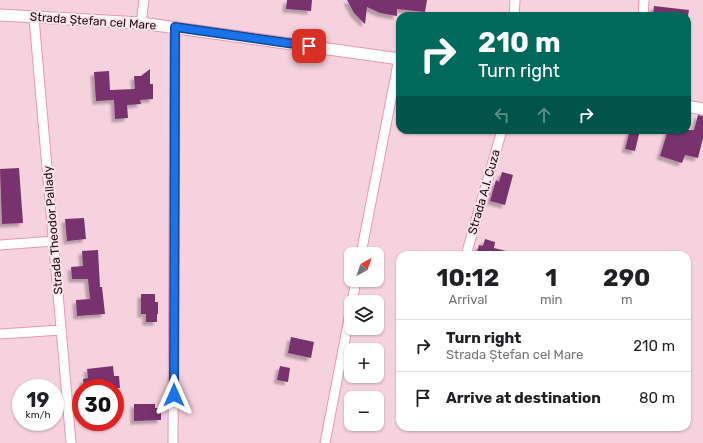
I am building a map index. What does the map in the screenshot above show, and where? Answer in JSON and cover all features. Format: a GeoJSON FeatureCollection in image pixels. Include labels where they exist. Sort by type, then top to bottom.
{"type":"FeatureCollection","features":[{"type":"Feature","properties":{"kind":"street"},"geometry":{"type":"LineString","coordinates":[[141,23],[144,0]]}},
{"type":"Feature","properties":{"kind":"street"},"geometry":{"type":"LineString","coordinates":[[514,12],[515,0]]}},
{"type":"Feature","properties":{"kind":"street"},"geometry":{"type":"LineString","coordinates":[[643,12],[644,0]]}},
{"type":"Feature","properties":{"kind":"street","name":"Strada Ștefan cel Mare"},"geometry":{"type":"LineString","coordinates":[[0,15],[141,23],[396,57]]}},
{"type":"Feature","properties":{"kind":"street","name":"Strada Theodor Pallady"},"geometry":{"type":"LineString","coordinates":[[34,18],[71,443]]}},
{"type":"Feature","properties":{"kind":"street"},"geometry":{"type":"LineString","coordinates":[[174,443],[175,27]]}},
{"type":"Feature","properties":{"kind":"street"},"geometry":{"type":"LineString","coordinates":[[362,247],[396,78]]}},
{"type":"Feature","properties":{"kind":"street"},"geometry":{"type":"LineString","coordinates":[[691,107],[703,109]]}},
{"type":"Feature","properties":{"kind":"street","name":"Strada A.I. Cuza"},"geometry":{"type":"LineString","coordinates":[[467,251],[501,134]]}},
{"type":"Feature","properties":{"kind":"street"},"geometry":{"type":"LineString","coordinates":[[0,245],[54,241]]}},
{"type":"Feature","properties":{"kind":"street"},"geometry":{"type":"LineString","coordinates":[[0,334],[61,330]]}},
{"type":"Feature","properties":{"kind":"street"},"geometry":{"type":"LineString","coordinates":[[325,443],[346,335]]}},
{"type":"Feature","properties":{"kind":"building"},"geometry":{"type":"Polygon","coordinates":[[[287,0],[312,0],[311,11],[286,9],[287,0]]]}},
{"type":"Feature","properties":{"kind":"building"},"geometry":{"type":"Polygon","coordinates":[[[347,0],[427,0],[425,12],[397,9],[396,16],[380,13],[367,7],[365,24],[354,13],[347,0]]]}},
{"type":"Feature","properties":{"kind":"building"},"geometry":{"type":"Polygon","coordinates":[[[654,6],[689,10],[689,12],[653,12],[654,6]]]}},
{"type":"Feature","properties":{"kind":"building"},"geometry":{"type":"Polygon","coordinates":[[[150,69],[150,84],[153,84],[153,99],[140,100],[141,104],[127,105],[128,118],[115,119],[114,100],[96,101],[94,72],[109,71],[110,90],[135,89],[134,76],[141,76],[150,69]]]}},
{"type":"Feature","properties":{"kind":"building"},"geometry":{"type":"Polygon","coordinates":[[[698,115],[703,116],[703,138],[698,158],[685,155],[682,163],[660,156],[667,134],[691,134],[691,130],[694,130],[698,115]]]}},
{"type":"Feature","properties":{"kind":"building"},"geometry":{"type":"Polygon","coordinates":[[[629,134],[639,134],[635,151],[625,149],[629,134]]]}},
{"type":"Feature","properties":{"kind":"building"},"geometry":{"type":"Polygon","coordinates":[[[19,168],[23,223],[2,224],[0,169],[19,168]]]}},
{"type":"Feature","properties":{"kind":"building"},"geometry":{"type":"Polygon","coordinates":[[[502,172],[513,175],[505,205],[490,201],[496,180],[499,182],[502,172]]]}},
{"type":"Feature","properties":{"kind":"building"},"geometry":{"type":"Polygon","coordinates":[[[84,218],[86,239],[67,241],[65,219],[84,218]]]}},
{"type":"Feature","properties":{"kind":"building"},"geometry":{"type":"Polygon","coordinates":[[[485,239],[495,242],[494,248],[506,251],[477,251],[479,245],[483,246],[485,239]]]}},
{"type":"Feature","properties":{"kind":"building"},"geometry":{"type":"Polygon","coordinates":[[[98,250],[100,287],[102,287],[105,314],[77,316],[76,300],[90,299],[88,279],[72,279],[71,267],[83,266],[82,251],[98,250]]]}},
{"type":"Feature","properties":{"kind":"building"},"geometry":{"type":"Polygon","coordinates":[[[141,294],[155,294],[155,302],[158,302],[157,322],[146,322],[146,314],[141,314],[141,294]]]}},
{"type":"Feature","properties":{"kind":"building"},"geometry":{"type":"Polygon","coordinates":[[[291,337],[314,342],[311,358],[288,353],[291,337]]]}},
{"type":"Feature","properties":{"kind":"building"},"geometry":{"type":"Polygon","coordinates":[[[113,366],[114,376],[119,376],[119,379],[83,379],[88,378],[87,369],[113,366]]]}},
{"type":"Feature","properties":{"kind":"building"},"geometry":{"type":"Polygon","coordinates":[[[280,366],[290,368],[288,382],[277,380],[280,366]]]}},
{"type":"Feature","properties":{"kind":"building"},"geometry":{"type":"Polygon","coordinates":[[[134,404],[155,404],[155,408],[161,408],[161,420],[134,421],[134,404]]]}},
{"type":"Feature","properties":{"kind":"route"},"geometry":{"type":"LineString","coordinates":[[174,395],[175,27],[309,46]]}}]}
